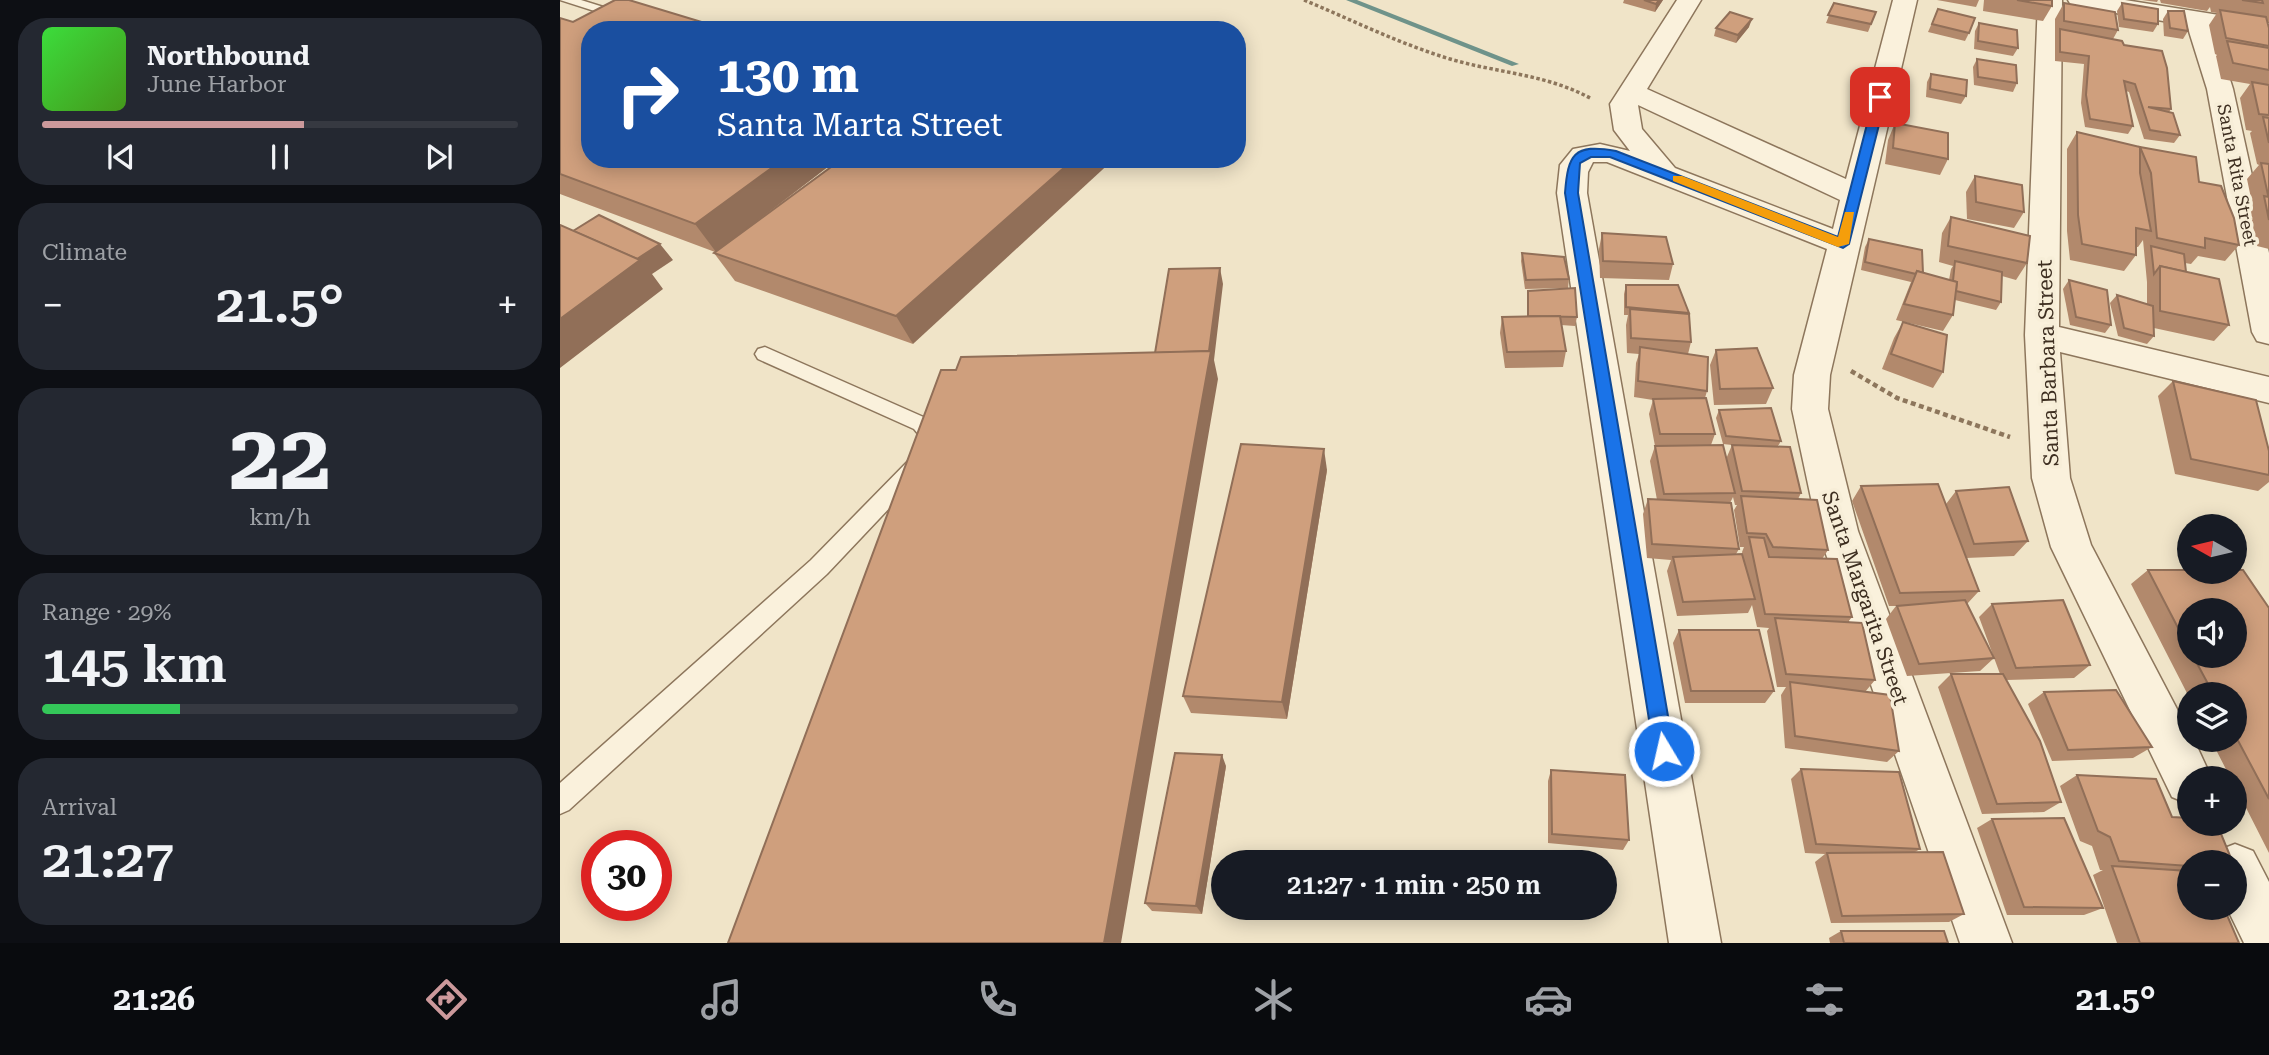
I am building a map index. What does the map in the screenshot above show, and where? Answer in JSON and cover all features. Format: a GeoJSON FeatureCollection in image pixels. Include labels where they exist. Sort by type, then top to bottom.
{"type":"FeatureCollection","features":[{"type":"Feature","properties":{"kind":"street"},"geometry":{"type":"LineString","coordinates":[[1663,173],[1628,130],[1624,104],[1689,0]]}},
{"type":"Feature","properties":{"kind":"street","name":"Santa Margarita Street"},"geometry":{"type":"LineString","coordinates":[[1905,0],[1818,349],[1812,375],[1810,409],[1838,531],[1986,943]]}},
{"type":"Feature","properties":{"kind":"street","name":"Santa Barbara Street"},"geometry":{"type":"LineString","coordinates":[[2050,0],[2042,335],[2049,450],[2058,511],[2071,547],[2182,766]]}},
{"type":"Feature","properties":{"kind":"street"},"geometry":{"type":"LineString","coordinates":[[2080,0],[2269,31]]}},
{"type":"Feature","properties":{"kind":"street","name":"Santa Rita Street"},"geometry":{"type":"LineString","coordinates":[[2198,19],[2232,91],[2236,171],[2262,271],[2269,332]]}},
{"type":"Feature","properties":{"kind":"street"},"geometry":{"type":"LineString","coordinates":[[1630,91],[1855,195]]}},
{"type":"Feature","properties":{"kind":"street"},"geometry":{"type":"LineString","coordinates":[[1695,943],[1572,193],[1574,162],[1579,156],[1590,153],[1612,154],[1843,244]]}},
{"type":"Feature","properties":{"kind":"street"},"geometry":{"type":"LineString","coordinates":[[2236,171],[2269,177]]}},
{"type":"Feature","properties":{"kind":"street"},"geometry":{"type":"LineString","coordinates":[[2042,335],[2269,390]]}},
{"type":"Feature","properties":{"kind":"street"},"geometry":{"type":"LineString","coordinates":[[2247,893],[2269,937]]}},
{"type":"Feature","properties":{"kind":"lane"},"geometry":{"type":"LineString","coordinates":[[567,0],[639,21]]}},
{"type":"Feature","properties":{"kind":"lane"},"geometry":{"type":"LineString","coordinates":[[560,801],[818,567],[901,485],[923,459],[929,443],[929,432],[921,424],[765,354]]}},
{"type":"Feature","properties":{"kind":"path"},"geometry":{"type":"LineString","coordinates":[[1304,0],[1469,65],[1542,77],[1570,86],[1595,102],[1628,130]]}},
{"type":"Feature","properties":{"kind":"path"},"geometry":{"type":"LineString","coordinates":[[1818,349],[1897,398],[2049,450]]}},
{"type":"Feature","properties":{"kind":"building"},"geometry":{"type":"Polygon","coordinates":[[[615,0],[629,0],[698,21],[581,21],[581,168],[772,168],[695,224],[560,174],[560,18],[573,22],[615,0]]]}},
{"type":"Feature","properties":{"kind":"building"},"geometry":{"type":"Polygon","coordinates":[[[2017,0],[2052,0],[2052,6],[2017,0]]]}},
{"type":"Feature","properties":{"kind":"building"},"geometry":{"type":"Polygon","coordinates":[[[1834,3],[1876,12],[1871,24],[1828,15],[1834,3]]]}},
{"type":"Feature","properties":{"kind":"building"},"geometry":{"type":"Polygon","coordinates":[[[2064,3],[2115,12],[2118,30],[2064,21],[2064,3]]]}},
{"type":"Feature","properties":{"kind":"building"},"geometry":{"type":"Polygon","coordinates":[[[2122,3],[2158,9],[2158,24],[2124,19],[2122,3]]]}},
{"type":"Feature","properties":{"kind":"building"},"geometry":{"type":"Polygon","coordinates":[[[1938,9],[1975,18],[1969,33],[1932,24],[1938,9]]]}},
{"type":"Feature","properties":{"kind":"building"},"geometry":{"type":"Polygon","coordinates":[[[2220,10],[2266,17],[2269,46],[2226,38],[2220,10]]]}},
{"type":"Feature","properties":{"kind":"building"},"geometry":{"type":"Polygon","coordinates":[[[2168,11],[2184,11],[2188,31],[2170,28],[2168,11]]]}},
{"type":"Feature","properties":{"kind":"building"},"geometry":{"type":"Polygon","coordinates":[[[1730,12],[1752,19],[1738,35],[1716,28],[1730,12]]]}},
{"type":"Feature","properties":{"kind":"building"},"geometry":{"type":"Polygon","coordinates":[[[1979,23],[2017,30],[2018,48],[1978,41],[1979,23]]]}},
{"type":"Feature","properties":{"kind":"building"},"geometry":{"type":"Polygon","coordinates":[[[2060,29],[2122,41],[2124,45],[2162,51],[2167,68],[2171,109],[2148,107],[2173,113],[2180,135],[2150,130],[2135,84],[2124,81],[2133,126],[2090,119],[2086,95],[2089,56],[2060,52],[2060,29]]]}},
{"type":"Feature","properties":{"kind":"building"},"geometry":{"type":"Polygon","coordinates":[[[2227,41],[2269,48],[2269,70],[2233,63],[2227,41]]]}},
{"type":"Feature","properties":{"kind":"building"},"geometry":{"type":"Polygon","coordinates":[[[1977,59],[2016,65],[2017,83],[1978,77],[1977,59]]]}},
{"type":"Feature","properties":{"kind":"building"},"geometry":{"type":"Polygon","coordinates":[[[1931,74],[1967,80],[1966,96],[1930,89],[1931,74]]]}},
{"type":"Feature","properties":{"kind":"building"},"geometry":{"type":"Polygon","coordinates":[[[2252,82],[2269,85],[2269,115],[2259,114],[2252,82]]]}},
{"type":"Feature","properties":{"kind":"building"},"geometry":{"type":"Polygon","coordinates":[[[2263,117],[2269,118],[2269,143],[2263,117]]]}},
{"type":"Feature","properties":{"kind":"building"},"geometry":{"type":"Polygon","coordinates":[[[1895,123],[1948,133],[1948,159],[1893,148],[1895,123]]]}},
{"type":"Feature","properties":{"kind":"building"},"geometry":{"type":"Polygon","coordinates":[[[2077,132],[2140,147],[2140,173],[2151,231],[2136,228],[2136,255],[2082,244],[2078,215],[2077,132]]]}},
{"type":"Feature","properties":{"kind":"building"},"geometry":{"type":"Polygon","coordinates":[[[2140,147],[2196,157],[2199,182],[2221,186],[2234,218],[2239,245],[2205,238],[2205,248],[2157,238],[2151,173],[2140,147]]]}},
{"type":"Feature","properties":{"kind":"building"},"geometry":{"type":"Polygon","coordinates":[[[2261,163],[2269,164],[2269,195],[2268,195],[2261,163]]]}},
{"type":"Feature","properties":{"kind":"building"},"geometry":{"type":"Polygon","coordinates":[[[830,168],[1064,168],[896,316],[714,253],[830,168]]]}},
{"type":"Feature","properties":{"kind":"building"},"geometry":{"type":"Polygon","coordinates":[[[1975,176],[2022,185],[2024,212],[1976,202],[1975,176]]]}},
{"type":"Feature","properties":{"kind":"building"},"geometry":{"type":"Polygon","coordinates":[[[2264,196],[2269,197],[2269,220],[2264,196]]]}},
{"type":"Feature","properties":{"kind":"building"},"geometry":{"type":"Polygon","coordinates":[[[599,215],[660,244],[637,259],[573,231],[599,215]]]}},
{"type":"Feature","properties":{"kind":"building"},"geometry":{"type":"Polygon","coordinates":[[[1951,217],[2030,236],[2027,263],[1948,246],[1951,217]]]}},
{"type":"Feature","properties":{"kind":"building"},"geometry":{"type":"Polygon","coordinates":[[[560,225],[640,260],[560,319],[560,225]]]}},
{"type":"Feature","properties":{"kind":"building"},"geometry":{"type":"Polygon","coordinates":[[[1602,233],[1666,237],[1673,264],[1603,261],[1602,233]]]}},
{"type":"Feature","properties":{"kind":"building"},"geometry":{"type":"Polygon","coordinates":[[[1869,239],[1922,250],[1923,273],[1917,271],[1916,274],[1865,262],[1869,239]]]}},
{"type":"Feature","properties":{"kind":"building"},"geometry":{"type":"Polygon","coordinates":[[[2151,246],[2184,254],[2186,272],[2160,266],[2154,274],[2151,246]]]}},
{"type":"Feature","properties":{"kind":"building"},"geometry":{"type":"Polygon","coordinates":[[[1522,253],[1564,257],[1569,279],[1526,280],[1522,253]]]}},
{"type":"Feature","properties":{"kind":"building"},"geometry":{"type":"Polygon","coordinates":[[[1955,261],[2002,272],[2001,302],[1956,291],[1957,282],[1953,281],[1955,261]]]}},
{"type":"Feature","properties":{"kind":"building"},"geometry":{"type":"Polygon","coordinates":[[[2160,266],[2219,279],[2229,325],[2160,311],[2160,266]]]}},
{"type":"Feature","properties":{"kind":"building"},"geometry":{"type":"Polygon","coordinates":[[[1220,268],[1209,351],[1155,353],[1169,269],[1220,268]]]}},
{"type":"Feature","properties":{"kind":"building"},"geometry":{"type":"Polygon","coordinates":[[[1917,271],[1957,282],[1953,315],[1904,304],[1917,271]]]}},
{"type":"Feature","properties":{"kind":"building"},"geometry":{"type":"Polygon","coordinates":[[[2069,280],[2107,290],[2111,325],[2076,317],[2069,280]]]}},
{"type":"Feature","properties":{"kind":"building"},"geometry":{"type":"Polygon","coordinates":[[[1626,285],[1678,285],[1689,313],[1626,307],[1626,285]]]}},
{"type":"Feature","properties":{"kind":"building"},"geometry":{"type":"Polygon","coordinates":[[[1575,288],[1577,317],[1528,316],[1528,291],[1575,288]]]}},
{"type":"Feature","properties":{"kind":"building"},"geometry":{"type":"Polygon","coordinates":[[[2117,295],[2153,306],[2154,336],[2124,328],[2117,295]]]}},
{"type":"Feature","properties":{"kind":"building"},"geometry":{"type":"Polygon","coordinates":[[[1630,309],[1689,314],[1691,342],[1631,338],[1630,309]]]}},
{"type":"Feature","properties":{"kind":"building"},"geometry":{"type":"Polygon","coordinates":[[[1560,316],[1566,351],[1507,352],[1502,317],[1560,316]]]}},
{"type":"Feature","properties":{"kind":"building"},"geometry":{"type":"Polygon","coordinates":[[[1903,322],[1947,335],[1943,372],[1891,354],[1903,322]]]}},
{"type":"Feature","properties":{"kind":"building"},"geometry":{"type":"Polygon","coordinates":[[[1640,347],[1708,357],[1707,391],[1638,381],[1640,347]]]}},
{"type":"Feature","properties":{"kind":"building"},"geometry":{"type":"Polygon","coordinates":[[[1757,348],[1773,388],[1720,389],[1716,350],[1757,348]]]}},
{"type":"Feature","properties":{"kind":"building"},"geometry":{"type":"Polygon","coordinates":[[[1211,351],[1104,943],[728,943],[941,370],[956,370],[961,357],[1211,351]]]}},
{"type":"Feature","properties":{"kind":"building"},"geometry":{"type":"Polygon","coordinates":[[[2173,381],[2256,400],[2269,451],[2269,475],[2191,459],[2173,381]]]}},
{"type":"Feature","properties":{"kind":"building"},"geometry":{"type":"Polygon","coordinates":[[[1706,398],[1715,434],[1660,434],[1653,399],[1706,398]]]}},
{"type":"Feature","properties":{"kind":"building"},"geometry":{"type":"Polygon","coordinates":[[[1771,408],[1781,441],[1726,436],[1719,410],[1771,408]]]}},
{"type":"Feature","properties":{"kind":"building"},"geometry":{"type":"Polygon","coordinates":[[[1241,444],[1324,449],[1282,702],[1183,696],[1241,444]]]}},
{"type":"Feature","properties":{"kind":"building"},"geometry":{"type":"Polygon","coordinates":[[[1723,445],[1735,493],[1664,494],[1655,446],[1723,445]]]}},
{"type":"Feature","properties":{"kind":"building"},"geometry":{"type":"Polygon","coordinates":[[[1732,445],[1790,447],[1801,493],[1742,491],[1732,445]]]}},
{"type":"Feature","properties":{"kind":"building"},"geometry":{"type":"Polygon","coordinates":[[[1938,484],[1979,591],[1900,593],[1861,486],[1938,484]]]}},
{"type":"Feature","properties":{"kind":"building"},"geometry":{"type":"Polygon","coordinates":[[[2009,487],[2028,541],[1974,544],[1956,491],[2009,487]]]}},
{"type":"Feature","properties":{"kind":"building"},"geometry":{"type":"Polygon","coordinates":[[[1741,496],[1817,500],[1828,550],[1773,547],[1766,534],[1747,533],[1741,496]]]}},
{"type":"Feature","properties":{"kind":"building"},"geometry":{"type":"Polygon","coordinates":[[[1648,499],[1731,503],[1739,549],[1652,544],[1648,499]]]}},
{"type":"Feature","properties":{"kind":"building"},"geometry":{"type":"Polygon","coordinates":[[[1749,537],[1764,538],[1769,557],[1837,559],[1852,617],[1765,614],[1749,537]]]}},
{"type":"Feature","properties":{"kind":"building"},"geometry":{"type":"Polygon","coordinates":[[[1742,554],[1755,599],[1683,602],[1673,557],[1742,554]]]}},
{"type":"Feature","properties":{"kind":"building"},"geometry":{"type":"Polygon","coordinates":[[[2148,570],[2177,570],[2177,584],[2247,584],[2247,576],[2269,608],[2269,799],[2244,752],[2247,752],[2247,682],[2207,682],[2199,668],[2247,668],[2247,598],[2177,598],[2177,626],[2148,570]]]}},
{"type":"Feature","properties":{"kind":"building"},"geometry":{"type":"Polygon","coordinates":[[[1965,600],[1994,658],[1919,664],[1897,606],[1965,600]]]}},
{"type":"Feature","properties":{"kind":"building"},"geometry":{"type":"Polygon","coordinates":[[[2063,600],[2090,665],[2016,668],[1992,604],[2063,600]]]}},
{"type":"Feature","properties":{"kind":"building"},"geometry":{"type":"Polygon","coordinates":[[[1775,618],[1862,623],[1875,680],[1786,674],[1775,618]]]}},
{"type":"Feature","properties":{"kind":"building"},"geometry":{"type":"Polygon","coordinates":[[[1679,630],[1759,630],[1774,691],[1691,691],[1679,630]]]}},
{"type":"Feature","properties":{"kind":"building"},"geometry":{"type":"Polygon","coordinates":[[[1951,674],[2003,674],[2040,741],[2061,802],[1997,804],[1951,674]]]}},
{"type":"Feature","properties":{"kind":"building"},"geometry":{"type":"Polygon","coordinates":[[[1790,682],[1890,695],[1899,751],[1795,736],[1790,682]]]}},
{"type":"Feature","properties":{"kind":"building"},"geometry":{"type":"Polygon","coordinates":[[[2116,690],[2152,747],[2068,750],[2044,692],[2116,690]]]}},
{"type":"Feature","properties":{"kind":"building"},"geometry":{"type":"Polygon","coordinates":[[[1175,753],[1222,755],[1196,906],[1145,903],[1175,753]]]}},
{"type":"Feature","properties":{"kind":"building"},"geometry":{"type":"Polygon","coordinates":[[[1801,769],[1899,772],[1920,849],[1816,844],[1801,769]]]}},
{"type":"Feature","properties":{"kind":"building"},"geometry":{"type":"Polygon","coordinates":[[[1551,770],[1625,775],[1629,840],[1552,834],[1551,770]]]}},
{"type":"Feature","properties":{"kind":"building"},"geometry":{"type":"Polygon","coordinates":[[[2077,775],[2156,779],[2172,817],[2177,817],[2177,836],[2222,836],[2228,850],[2177,850],[2177,865],[2119,861],[2110,837],[2098,831],[2077,775]]]}},
{"type":"Feature","properties":{"kind":"building"},"geometry":{"type":"Polygon","coordinates":[[[2064,818],[2103,908],[2024,907],[1992,819],[2064,818]]]}},
{"type":"Feature","properties":{"kind":"building"},"geometry":{"type":"Polygon","coordinates":[[[1943,852],[1964,914],[1842,916],[1827,853],[1943,852]]]}},
{"type":"Feature","properties":{"kind":"building"},"geometry":{"type":"Polygon","coordinates":[[[2112,866],[2177,870],[2177,920],[2229,920],[2239,943],[2140,943],[2112,866]]]}},
{"type":"Feature","properties":{"kind":"building"},"geometry":{"type":"Polygon","coordinates":[[[1841,931],[1944,931],[1948,943],[1844,943],[1841,931]]]}},
{"type":"Feature","properties":{"kind":"waterway"},"geometry":{"type":"LineString","coordinates":[[1350,0],[1515,64]]}},
{"type":"Feature","properties":{"kind":"slow traffic"},"geometry":{"type":"LineString","coordinates":[[1677,178],[1843,244],[1850,215]]}},
{"type":"Feature","properties":{"kind":"route"},"geometry":{"type":"LineString","coordinates":[[1664,751],[1572,193],[1574,162],[1579,156],[1590,153],[1612,154],[1843,244],[1880,97]]}}]}
